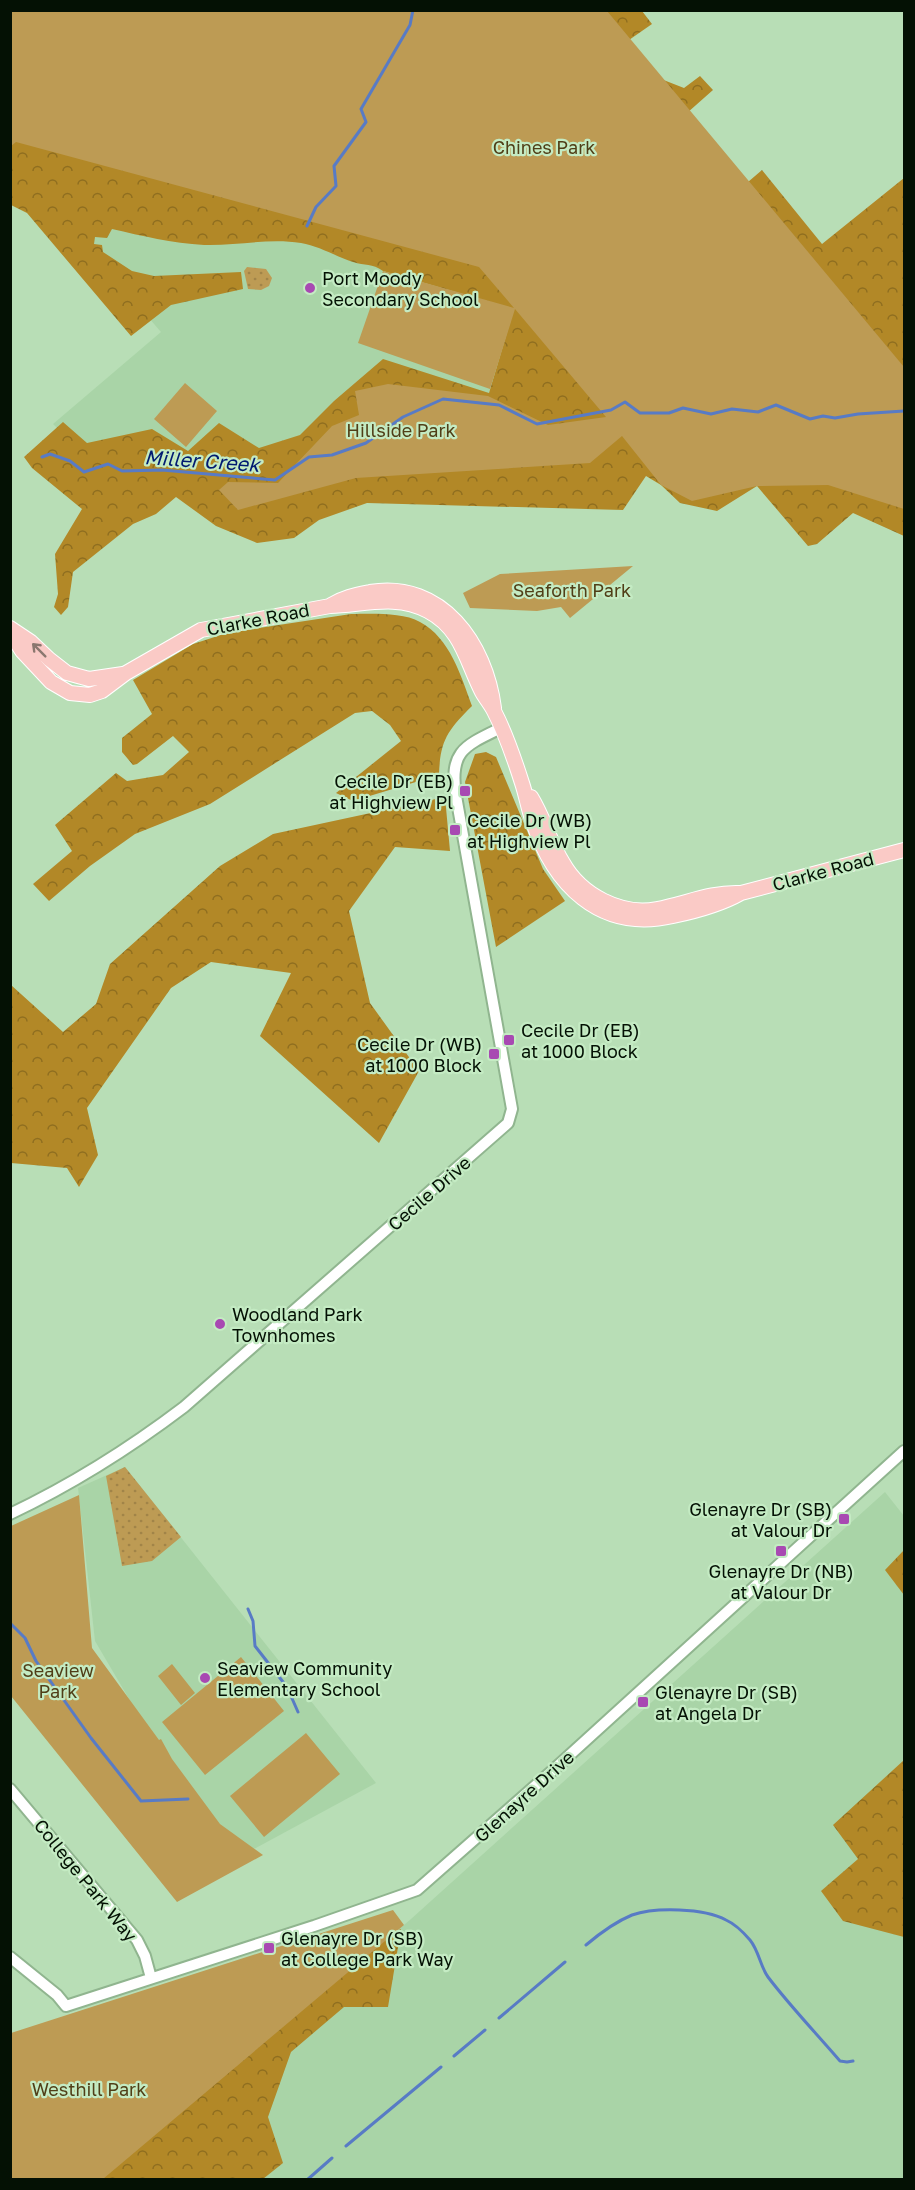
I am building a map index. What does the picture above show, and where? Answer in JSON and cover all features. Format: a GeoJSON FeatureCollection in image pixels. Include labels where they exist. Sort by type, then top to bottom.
{"type":"FeatureCollection","features":[{"type":"Feature","properties":{"kind":"main road","name":"Clarke Road"},"geometry":{"type":"LineString","coordinates":[[10,630],[22,651],[51,682],[70,693],[90,695],[102,692],[126,673],[201,630],[330,606],[347,596],[388,591],[412,594],[438,606],[455,619],[471,641],[492,688],[495,713],[522,782],[532,819],[556,870],[571,888],[599,909],[622,918],[655,920],[724,903],[741,893],[904,850]]}},
{"type":"Feature","properties":{"kind":"main road","name":"Clarke Road"},"geometry":{"type":"LineString","coordinates":[[10,630],[31,642],[68,673],[89,679],[126,673]]}},
{"type":"Feature","properties":{"kind":"street","name":"Cecile Drive"},"geometry":{"type":"LineString","coordinates":[[10,1514],[74,1480],[177,1412],[222,1375],[507,1123],[512,1108],[456,796],[454,770],[457,758],[466,747],[501,729]]}},
{"type":"Feature","properties":{"kind":"street","name":"Glenayre Drive"},"geometry":{"type":"LineString","coordinates":[[10,1957],[57,1995],[66,2006],[314,1926],[417,1890],[559,1765],[904,1451]]}},
{"type":"Feature","properties":{"kind":"street","name":"College Park Way"},"geometry":{"type":"LineString","coordinates":[[10,1789],[136,1940],[145,1956],[151,1978]]}},
{"type":"Feature","properties":{"kind":"shaded area","name":"Port Moody Secondary School"},"geometry":{"type":"Polygon","coordinates":[[[10,146],[515,308],[488,396],[299,462],[78,449],[53,424],[161,332],[11,158],[10,146]]]}},
{"type":"Feature","properties":{"kind":"shaded area","name":"Seaview Community Elementary School"},"geometry":{"type":"Polygon","coordinates":[[[125,1467],[376,1783],[226,1864],[95,1641],[78,1488],[125,1467]]]}},
{"type":"Feature","properties":{"kind":"shaded area"},"geometry":{"type":"Polygon","coordinates":[[[885,1492],[904,1516],[904,2179],[103,2180],[411,1919],[885,1492]]]}},
{"type":"Feature","properties":{"kind":"green space","name":"Chines Park"},"geometry":{"type":"Polygon","coordinates":[[[11,10],[607,11],[904,367],[904,509],[828,485],[757,486],[692,501],[661,485],[622,436],[590,463],[356,478],[238,510],[219,490],[228,482],[278,483],[332,426],[359,415],[355,391],[388,384],[488,396],[548,425],[606,417],[515,309],[490,389],[358,343],[383,271],[514,308],[479,267],[16,142],[11,146],[11,10]]]}},
{"type":"Feature","properties":{"kind":"green space","name":"Chines Park"},"geometry":{"type":"Polygon","coordinates":[[[11,11],[642,11],[652,24],[629,40],[661,79],[684,88],[700,76],[713,90],[687,113],[741,188],[762,170],[822,244],[904,178],[904,536],[853,513],[817,544],[808,546],[757,486],[717,511],[680,503],[661,485],[646,476],[623,510],[367,503],[319,520],[294,538],[257,543],[216,526],[176,497],[156,514],[133,524],[73,572],[68,607],[61,615],[54,607],[58,594],[55,554],[82,509],[32,468],[24,457],[63,422],[87,443],[152,429],[188,451],[219,423],[259,448],[300,435],[334,401],[383,359],[489,393],[514,309],[353,262],[301,243],[276,241],[204,245],[146,237],[112,229],[107,238],[95,237],[94,244],[102,245],[103,252],[132,271],[154,276],[241,272],[243,289],[171,305],[131,336],[27,213],[11,205],[11,11]]]}},
{"type":"Feature","properties":{"kind":"green space"},"geometry":{"type":"Polygon","coordinates":[[[247,267],[266,269],[272,278],[269,286],[261,290],[248,289],[244,271],[247,267]]]}},
{"type":"Feature","properties":{"kind":"green space"},"geometry":{"type":"Polygon","coordinates":[[[185,383],[217,411],[186,447],[154,419],[185,383]]]}},
{"type":"Feature","properties":{"kind":"green space","name":"Seaforth Park"},"geometry":{"type":"Polygon","coordinates":[[[633,566],[570,618],[561,607],[537,611],[470,608],[463,593],[500,574],[633,566]]]}},
{"type":"Feature","properties":{"kind":"green space"},"geometry":{"type":"Polygon","coordinates":[[[351,614],[386,614],[413,619],[430,629],[447,648],[472,706],[447,736],[441,753],[439,775],[353,801],[336,793],[401,741],[390,725],[372,711],[355,713],[210,804],[135,834],[90,866],[49,901],[33,884],[72,851],[55,825],[116,773],[127,781],[163,775],[189,752],[173,736],[137,764],[133,765],[122,752],[122,738],[152,714],[133,680],[193,644],[227,633],[351,614]]]}},
{"type":"Feature","properties":{"kind":"green space"},"geometry":{"type":"Polygon","coordinates":[[[486,752],[496,757],[543,869],[565,901],[496,947],[465,782],[475,754],[486,752]]]}},
{"type":"Feature","properties":{"kind":"green space"},"geometry":{"type":"Polygon","coordinates":[[[445,797],[450,851],[395,847],[349,911],[370,1003],[419,1071],[379,1143],[260,1036],[291,973],[211,962],[171,988],[87,1108],[98,1155],[79,1187],[67,1168],[11,1163],[11,985],[63,1032],[96,1004],[110,964],[220,866],[273,834],[445,797]]]}},
{"type":"Feature","properties":{"kind":"green space"},"geometry":{"type":"Polygon","coordinates":[[[125,1467],[181,1537],[152,1561],[122,1566],[106,1476],[125,1467]]]}},
{"type":"Feature","properties":{"kind":"green space","name":"Seaview Park"},"geometry":{"type":"Polygon","coordinates":[[[79,1495],[92,1648],[159,1740],[161,1739],[172,1759],[220,1824],[263,1855],[177,1902],[11,1696],[11,1526],[79,1495]]]}},
{"type":"Feature","properties":{"kind":"green space"},"geometry":{"type":"Polygon","coordinates":[[[904,1550],[904,1595],[885,1570],[904,1550]]]}},
{"type":"Feature","properties":{"kind":"green space"},"geometry":{"type":"Polygon","coordinates":[[[241,1657],[284,1711],[205,1775],[162,1722],[241,1657]]]}},
{"type":"Feature","properties":{"kind":"green space"},"geometry":{"type":"Polygon","coordinates":[[[172,1664],[195,1693],[181,1705],[158,1676],[172,1664]]]}},
{"type":"Feature","properties":{"kind":"green space"},"geometry":{"type":"Polygon","coordinates":[[[306,1733],[340,1774],[264,1837],[230,1796],[306,1733]]]}},
{"type":"Feature","properties":{"kind":"green space"},"geometry":{"type":"Polygon","coordinates":[[[904,1760],[904,1937],[843,1921],[821,1891],[858,1859],[833,1825],[904,1760]]]}},
{"type":"Feature","properties":{"kind":"green space","name":"Westhill Park"},"geometry":{"type":"Polygon","coordinates":[[[393,1910],[404,1925],[103,2179],[11,2179],[11,2033],[393,1910]]]}},
{"type":"Feature","properties":{"kind":"green space"},"geometry":{"type":"Polygon","coordinates":[[[401,1929],[388,2007],[344,2007],[291,2052],[268,2117],[283,2163],[263,2179],[74,2180],[143,2007],[401,1929]]]}},
{"type":"Feature","properties":{"kind":"waterway"},"geometry":{"type":"LineString","coordinates":[[307,226],[316,207],[336,186],[334,166],[366,122],[361,109],[410,25],[413,10]]}},
{"type":"Feature","properties":{"kind":"waterway","name":"Miller Creek"},"geometry":{"type":"LineString","coordinates":[[42,457],[50,454],[70,461],[84,472],[108,464],[122,471],[162,470],[275,480],[309,457],[332,455],[366,443],[403,417],[443,399],[499,405],[537,424],[611,410],[625,402],[640,413],[669,413],[683,408],[711,414],[732,409],[758,412],[776,405],[810,419],[823,416],[835,418],[904,411]]}},
{"type":"Feature","properties":{"kind":"waterway"},"geometry":{"type":"LineString","coordinates":[[248,1609],[253,1621],[255,1646],[287,1687],[298,1712]]}},
{"type":"Feature","properties":{"kind":"waterway"},"geometry":{"type":"LineString","coordinates":[[10,1623],[25,1638],[36,1661],[91,1738],[141,1801],[188,1799]]}},
{"type":"Feature","properties":{"kind":"waterway"},"geometry":{"type":"LineString","coordinates":[[586,1945],[619,1921],[642,1912],[679,1910],[717,1916],[736,1926],[750,1940],[768,1977],[840,2061],[853,2061]]}},
{"type":"Feature","properties":{"kind":"waterway"},"geometry":{"type":"LineString","coordinates":[[499,2018],[565,1962]]}},
{"type":"Feature","properties":{"kind":"waterway"},"geometry":{"type":"LineString","coordinates":[[454,2056],[485,2030]]}},
{"type":"Feature","properties":{"kind":"waterway"},"geometry":{"type":"LineString","coordinates":[[346,2146],[441,2067]]}},
{"type":"Feature","properties":{"kind":"waterway"},"geometry":{"type":"LineString","coordinates":[[307,2180],[332,2158]]}},
{"type":"Feature","properties":{"kind":"place","name":"Port Moody Secondary School"},"geometry":{"type":"Point","coordinates":[310,288]}},
{"type":"Feature","properties":{"kind":"place","name":"Cecile Dr (EB) at Highview Pl"},"geometry":{"type":"Point","coordinates":[465,791]}},
{"type":"Feature","properties":{"kind":"place","name":"Cecile Dr (WB) at Highview Pl"},"geometry":{"type":"Point","coordinates":[455,830]}},
{"type":"Feature","properties":{"kind":"place","name":"Cecile Dr (EB) at 1000 Block"},"geometry":{"type":"Point","coordinates":[509,1040]}},
{"type":"Feature","properties":{"kind":"place","name":"Cecile Dr (WB) at 1000 Block"},"geometry":{"type":"Point","coordinates":[494,1054]}},
{"type":"Feature","properties":{"kind":"place","name":"Woodland Park Townhomes"},"geometry":{"type":"Point","coordinates":[220,1324]}},
{"type":"Feature","properties":{"kind":"place","name":"Glenayre Dr (SB) at Valour Dr"},"geometry":{"type":"Point","coordinates":[844,1519]}},
{"type":"Feature","properties":{"kind":"place","name":"Glenayre Dr (NB) at Valour Dr"},"geometry":{"type":"Point","coordinates":[781,1551]}},
{"type":"Feature","properties":{"kind":"place","name":"Seaview Community Elementary School"},"geometry":{"type":"Point","coordinates":[205,1678]}},
{"type":"Feature","properties":{"kind":"place","name":"Glenayre Dr (SB) at Angela Dr"},"geometry":{"type":"Point","coordinates":[643,1702]}},
{"type":"Feature","properties":{"kind":"place","name":"Glenayre Dr (SB) at College Park Way"},"geometry":{"type":"Point","coordinates":[269,1948]}},
{"type":"Feature","properties":{"kind":"park label","name":"Hillside Park"},"geometry":{"type":"Point","coordinates":[401,430]}}]}
